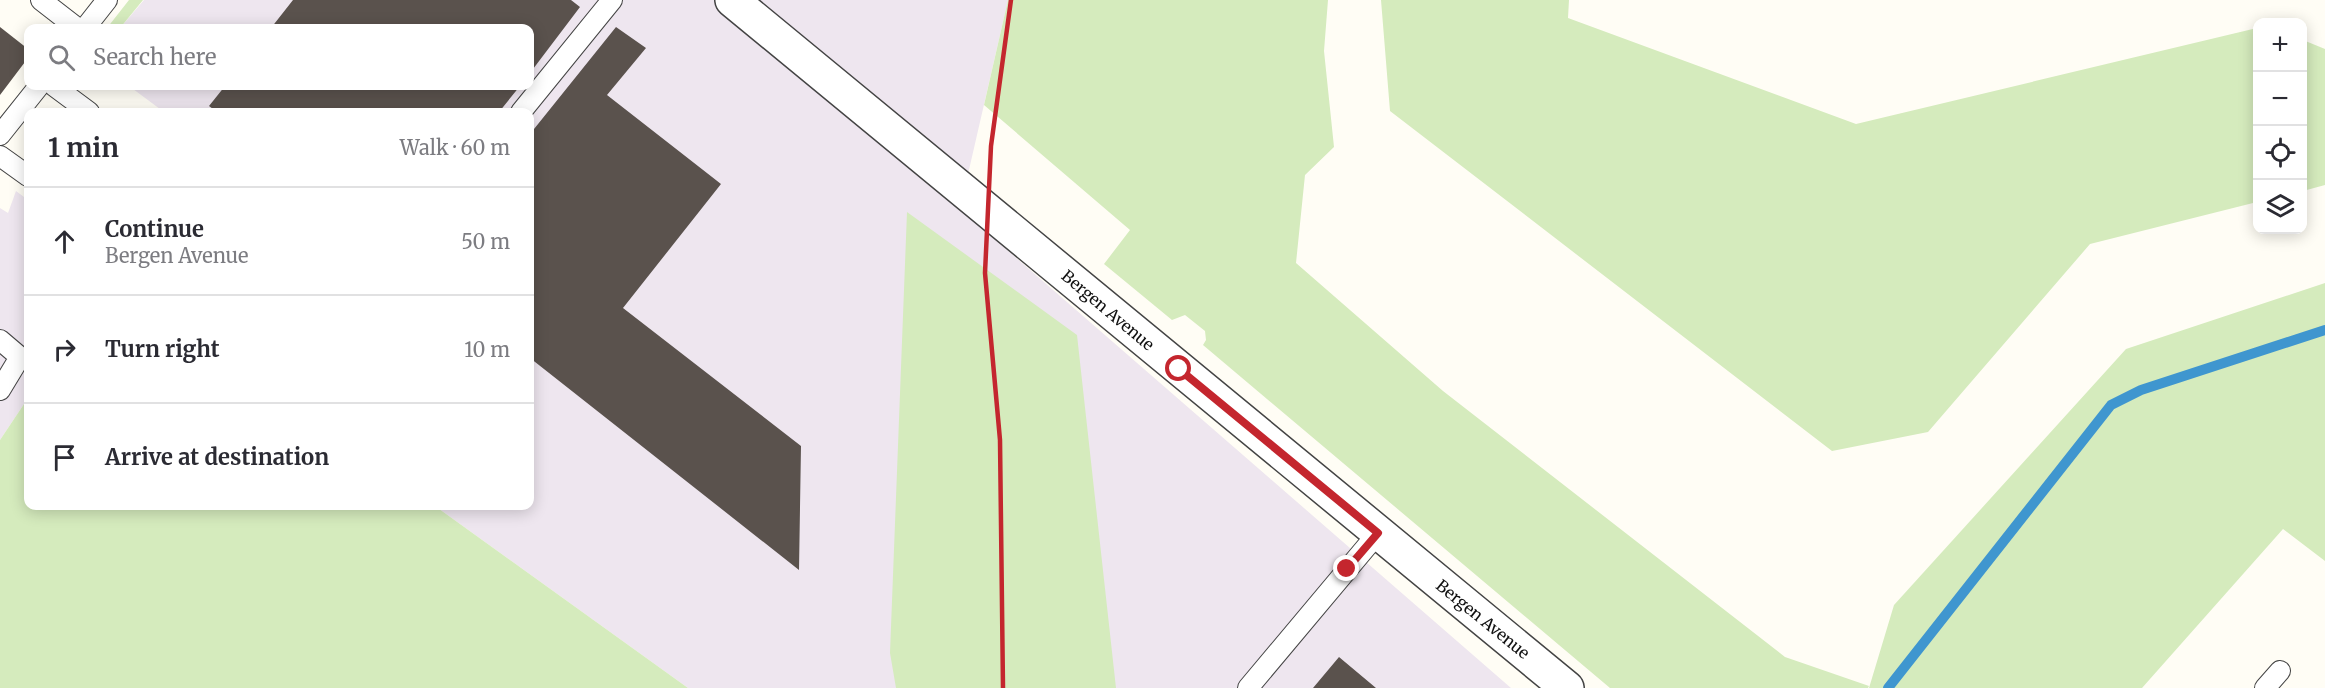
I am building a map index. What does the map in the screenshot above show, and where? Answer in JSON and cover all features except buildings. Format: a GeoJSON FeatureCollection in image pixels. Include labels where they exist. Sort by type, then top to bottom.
{"type":"FeatureCollection","features":[{"type":"Feature","properties":{"kind":"street","name":"Bergen Avenue"},"geometry":{"type":"LineString","coordinates":[[732,0],[1378,533],[1551,683]]}},
{"type":"Feature","properties":{"kind":"lane"},"geometry":{"type":"LineString","coordinates":[[41,0],[72,24]]}},
{"type":"Feature","properties":{"kind":"lane"},"geometry":{"type":"LineString","coordinates":[[88,24],[108,0]]}},
{"type":"Feature","properties":{"kind":"lane"},"geometry":{"type":"LineString","coordinates":[[524,108],[612,0]]}},
{"type":"Feature","properties":{"kind":"lane"},"geometry":{"type":"LineString","coordinates":[[0,135],[36,90]]}},
{"type":"Feature","properties":{"kind":"lane"},"geometry":{"type":"LineString","coordinates":[[59,90],[84,108]]}},
{"type":"Feature","properties":{"kind":"lane"},"geometry":{"type":"LineString","coordinates":[[0,156],[24,173]]}},
{"type":"Feature","properties":{"kind":"lane"},"geometry":{"type":"LineString","coordinates":[[0,340],[20,357],[0,390]]}},
{"type":"Feature","properties":{"kind":"lane"},"geometry":{"type":"LineString","coordinates":[[1248,688],[1378,533]]}},
{"type":"Feature","properties":{"kind":"lane"},"geometry":{"type":"LineString","coordinates":[[2265,688],[2280,670]]}},
{"type":"Feature","properties":{"kind":"shaded area"},"geometry":{"type":"Polygon","coordinates":[[[144,0],[1008,0],[960,209],[1511,688],[688,688],[441,510],[534,510],[534,108],[159,108],[134,90],[534,90],[534,24],[123,24],[144,0]]]}},
{"type":"Feature","properties":{"kind":"shaded area"},"geometry":{"type":"Polygon","coordinates":[[[16,191],[24,197],[24,404],[0,440],[0,208],[8,213],[16,191]]]}},
{"type":"Feature","properties":{"kind":"green space"},"geometry":{"type":"Polygon","coordinates":[[[129,0],[143,0],[123,24],[110,24],[129,0]]]}},
{"type":"Feature","properties":{"kind":"green space"},"geometry":{"type":"Polygon","coordinates":[[[1008,0],[1328,0],[1324,51],[1334,147],[1305,175],[1296,263],[1443,391],[1785,657],[1869,686],[1868,688],[1610,688],[1203,345],[1206,340],[1205,331],[1185,315],[1172,320],[1104,264],[1130,230],[984,105],[1008,0]]]}},
{"type":"Feature","properties":{"kind":"green space"},"geometry":{"type":"Polygon","coordinates":[[[1381,0],[1569,0],[1568,18],[1856,124],[2253,29],[2253,203],[2090,244],[1928,432],[1832,451],[1390,111],[1381,0]]]}},
{"type":"Feature","properties":{"kind":"green space"},"geometry":{"type":"Polygon","coordinates":[[[2307,42],[2325,49],[2325,185],[2307,190],[2307,42]]]}},
{"type":"Feature","properties":{"kind":"green space"},"geometry":{"type":"Polygon","coordinates":[[[907,212],[1077,335],[1116,688],[896,688],[890,653],[907,212]]]}},
{"type":"Feature","properties":{"kind":"green space"},"geometry":{"type":"Polygon","coordinates":[[[2325,283],[2325,561],[2283,529],[2142,688],[1869,688],[1894,605],[2126,349],[2325,283]]]}},
{"type":"Feature","properties":{"kind":"green space"},"geometry":{"type":"Polygon","coordinates":[[[24,404],[24,510],[441,510],[688,688],[0,688],[0,440],[24,404]]]}},
{"type":"Feature","properties":{"kind":"waterway"},"geometry":{"type":"LineString","coordinates":[[1888,688],[2111,405],[2141,390],[2325,330]]}},
{"type":"Feature","properties":{"kind":"railway"},"geometry":{"type":"LineString","coordinates":[[1003,688],[1000,440],[985,273],[991,146],[1011,0]]}},
{"type":"Feature","properties":{"kind":"route"},"geometry":{"type":"LineString","coordinates":[[1179,369],[1378,533],[1347,569]]}}]}
